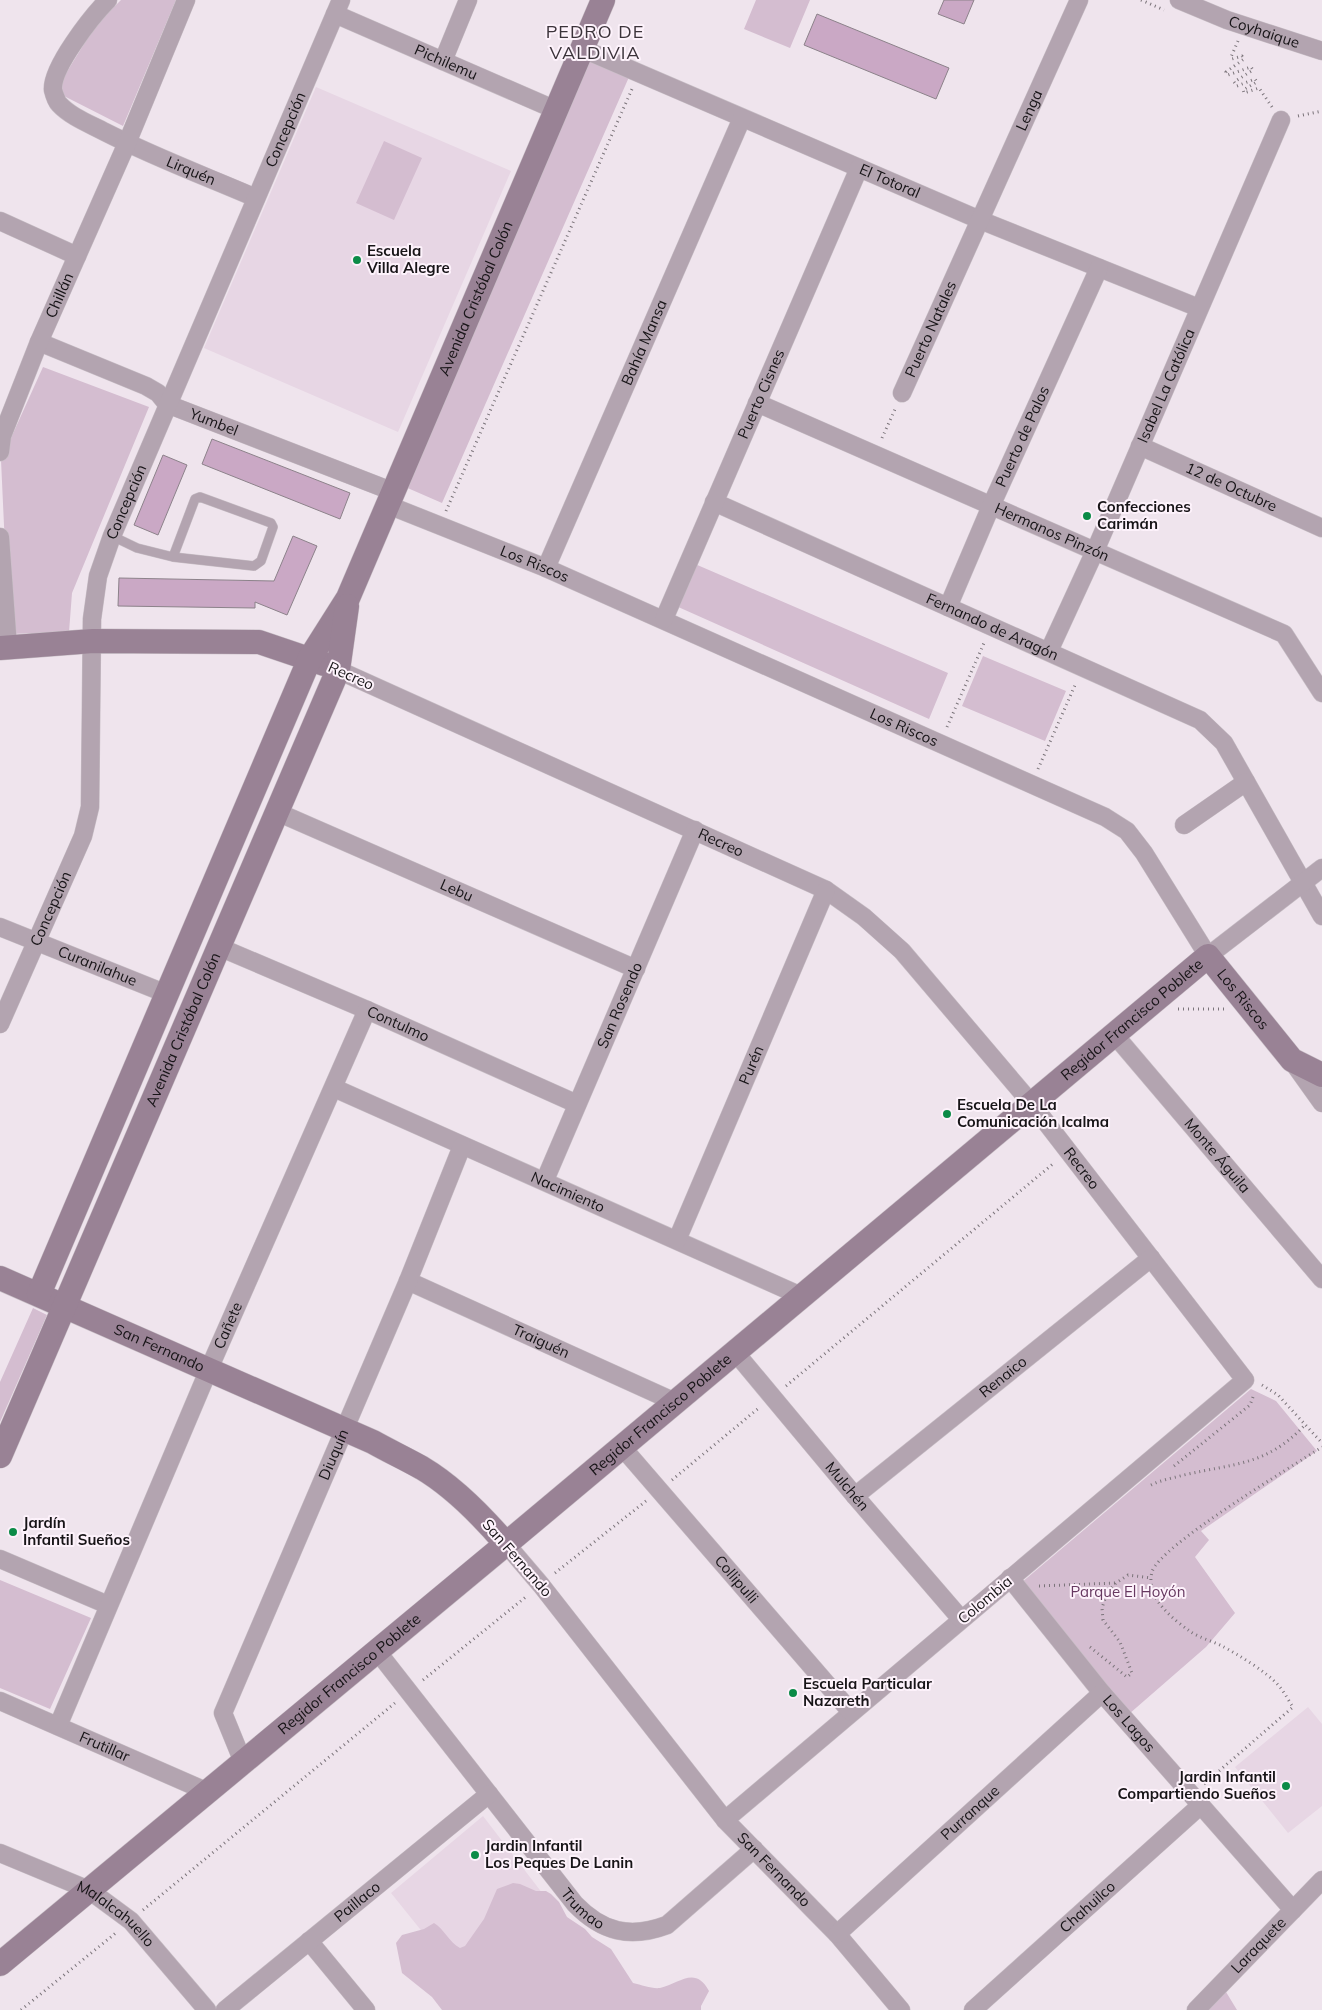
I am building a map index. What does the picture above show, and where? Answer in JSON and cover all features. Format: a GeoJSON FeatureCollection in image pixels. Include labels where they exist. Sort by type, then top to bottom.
{"type":"FeatureCollection","features":[{"type":"Feature","properties":{"kind":"street"},"geometry":{"type":"LineString","coordinates":[[108,0],[74,42],[56,75],[53,90],[58,103],[80,120],[127,143]]}},
{"type":"Feature","properties":{"kind":"street","name":"Chillán"},"geometry":{"type":"LineString","coordinates":[[0,452],[2,436],[39,342],[127,143],[186,0]]}},
{"type":"Feature","properties":{"kind":"street"},"geometry":{"type":"LineString","coordinates":[[443,61],[468,0]]}},
{"type":"Feature","properties":{"kind":"street","name":"Avenida Cristóbal Colón"},"geometry":{"type":"LineString","coordinates":[[39,1294],[310,658],[348,598],[603,0]]}},
{"type":"Feature","properties":{"kind":"street","name":"Lenga"},"geometry":{"type":"LineString","coordinates":[[980,220],[1079,0]]}},
{"type":"Feature","properties":{"kind":"street","name":"Coyhaique"},"geometry":{"type":"LineString","coordinates":[[1179,0],[1227,20],[1322,51]]}},
{"type":"Feature","properties":{"kind":"street","name":"Pichilemu"},"geometry":{"type":"LineString","coordinates":[[338,7],[443,61],[556,110]]}},
{"type":"Feature","properties":{"kind":"street","name":"Concepción"},"geometry":{"type":"LineString","coordinates":[[0,1024],[83,836],[90,807],[94,597],[98,576],[112,536],[167,404],[338,7]]}},
{"type":"Feature","properties":{"kind":"street","name":"El Totoral"},"geometry":{"type":"LineString","coordinates":[[583,49],[980,220],[1199,308]]}},
{"type":"Feature","properties":{"kind":"street","name":"Bahía Mansa"},"geometry":{"type":"LineString","coordinates":[[546,568],[742,118]]}},
{"type":"Feature","properties":{"kind":"street","name":"Isabel La Católica"},"geometry":{"type":"LineString","coordinates":[[1049,652],[1095,551],[1281,120]]}},
{"type":"Feature","properties":{"kind":"street","name":"Lirquén"},"geometry":{"type":"LineString","coordinates":[[127,143],[256,198]]}},
{"type":"Feature","properties":{"kind":"street","name":"Puerto Cisnes"},"geometry":{"type":"LineString","coordinates":[[664,619],[859,168]]}},
{"type":"Feature","properties":{"kind":"street","name":"Puerto Natales"},"geometry":{"type":"LineString","coordinates":[[902,393],[980,220]]}},
{"type":"Feature","properties":{"kind":"street"},"geometry":{"type":"LineString","coordinates":[[0,222],[77,256]]}},
{"type":"Feature","properties":{"kind":"street","name":"Puerto de Palos"},"geometry":{"type":"LineString","coordinates":[[948,607],[991,506],[1099,268]]}},
{"type":"Feature","properties":{"kind":"street","name":"Yumbel"},"geometry":{"type":"LineString","coordinates":[[39,342],[146,386],[158,393],[167,404],[391,498]]}},
{"type":"Feature","properties":{"kind":"street","name":"Hermanos Pinzón"},"geometry":{"type":"LineString","coordinates":[[757,403],[1284,634],[1322,693]]}},
{"type":"Feature","properties":{"kind":"street","name":"12 de Octubre"},"geometry":{"type":"LineString","coordinates":[[1140,446],[1322,528]]}},
{"type":"Feature","properties":{"kind":"street","name":"Los Riscos"},"geometry":{"type":"LineString","coordinates":[[391,498],[440,525],[664,619],[1105,817],[1127,831],[1144,853],[1208,956],[1292,1060],[1322,1075]]}},
{"type":"Feature","properties":{"kind":"street","name":"Fernando de Aragón"},"geometry":{"type":"LineString","coordinates":[[714,502],[1200,720],[1224,743],[1322,916]]}},
{"type":"Feature","properties":{"kind":"street"},"geometry":{"type":"LineString","coordinates":[[0,537],[4,648]]}},
{"type":"Feature","properties":{"kind":"street","name":"Avenida Cristóbal Colón"},"geometry":{"type":"LineString","coordinates":[[0,1456],[338,670],[348,598]]}},
{"type":"Feature","properties":{"kind":"street","name":"Recreo"},"geometry":{"type":"LineString","coordinates":[[4,648],[93,641],[259,642],[310,658],[338,670],[826,890],[864,917],[902,951],[1030,1103],[1245,1380]]}},
{"type":"Feature","properties":{"kind":"street"},"geometry":{"type":"LineString","coordinates":[[1184,825],[1246,782]]}},
{"type":"Feature","properties":{"kind":"street","name":"Lebu"},"geometry":{"type":"LineString","coordinates":[[277,812],[636,969]]}},
{"type":"Feature","properties":{"kind":"street","name":"San Rosendo"},"geometry":{"type":"LineString","coordinates":[[545,1180],[694,830]]}},
{"type":"Feature","properties":{"kind":"street","name":"Regidor Francisco Poblete"},"geometry":{"type":"LineString","coordinates":[[0,1964],[622,1447],[1113,1033],[1208,956],[1322,868]]}},
{"type":"Feature","properties":{"kind":"street","name":"Purén"},"geometry":{"type":"LineString","coordinates":[[677,1240],[826,890]]}},
{"type":"Feature","properties":{"kind":"street","name":"Curanilahue"},"geometry":{"type":"LineString","coordinates":[[0,927],[167,994]]}},
{"type":"Feature","properties":{"kind":"street","name":"Contulmo"},"geometry":{"type":"LineString","coordinates":[[219,948],[367,1010],[577,1104]]}},
{"type":"Feature","properties":{"kind":"street","name":"Cañete"},"geometry":{"type":"LineString","coordinates":[[58,1726],[209,1369],[367,1010]]}},
{"type":"Feature","properties":{"kind":"street","name":"Monte Águila"},"geometry":{"type":"LineString","coordinates":[[1113,1033],[1322,1279]]}},
{"type":"Feature","properties":{"kind":"street"},"geometry":{"type":"LineString","coordinates":[[1292,1060],[1322,1103]]}},
{"type":"Feature","properties":{"kind":"street","name":"Nacimiento"},"geometry":{"type":"LineString","coordinates":[[334,1088],[462,1146],[545,1180],[802,1296]]}},
{"type":"Feature","properties":{"kind":"street","name":"Diuquín"},"geometry":{"type":"LineString","coordinates":[[244,1762],[222,1713],[345,1430],[462,1146]]}},
{"type":"Feature","properties":{"kind":"street","name":"Renaico"},"geometry":{"type":"LineString","coordinates":[[855,1496],[1151,1258]]}},
{"type":"Feature","properties":{"kind":"street","name":"San Fernando"},"geometry":{"type":"LineString","coordinates":[[0,1278],[345,1430],[423,1469],[438,1479],[466,1502],[506,1544],[541,1585],[725,1820],[837,1934],[901,2010]]}},
{"type":"Feature","properties":{"kind":"street","name":"Traiguén"},"geometry":{"type":"LineString","coordinates":[[408,1280],[675,1402]]}},
{"type":"Feature","properties":{"kind":"street","name":"Mulchén"},"geometry":{"type":"LineString","coordinates":[[735,1352],[961,1619]]}},
{"type":"Feature","properties":{"kind":"street","name":"Colombia"},"geometry":{"type":"LineString","coordinates":[[725,1820],[961,1619],[1015,1584],[1245,1380]]}},
{"type":"Feature","properties":{"kind":"street","name":"Collipulli"},"geometry":{"type":"LineString","coordinates":[[622,1447],[851,1712]]}},
{"type":"Feature","properties":{"kind":"street"},"geometry":{"type":"LineString","coordinates":[[0,1559],[108,1606]]}},
{"type":"Feature","properties":{"kind":"street","name":"Los Lagos"},"geometry":{"type":"LineString","coordinates":[[1015,1584],[1102,1693],[1293,1910]]}},
{"type":"Feature","properties":{"kind":"street","name":"Trumao"},"geometry":{"type":"LineString","coordinates":[[376,1652],[585,1914],[611,1929],[625,1932],[654,1930],[667,1925],[754,1849]]}},
{"type":"Feature","properties":{"kind":"street","name":"Purranque"},"geometry":{"type":"LineString","coordinates":[[837,1934],[1102,1693]]}},
{"type":"Feature","properties":{"kind":"street","name":"Frutillar"},"geometry":{"type":"LineString","coordinates":[[0,1701],[208,1792]]}},
{"type":"Feature","properties":{"kind":"street","name":"Paillaco"},"geometry":{"type":"LineString","coordinates":[[225,2010],[489,1794]]}},
{"type":"Feature","properties":{"kind":"street","name":"Chahuilco"},"geometry":{"type":"LineString","coordinates":[[973,2010],[1196,1800]]}},
{"type":"Feature","properties":{"kind":"street","name":"Malalcahuello"},"geometry":{"type":"LineString","coordinates":[[0,1853],[90,1890],[130,1920],[207,2010]]}},
{"type":"Feature","properties":{"kind":"street","name":"Laraquete"},"geometry":{"type":"LineString","coordinates":[[1196,2010],[1322,1880]]}},
{"type":"Feature","properties":{"kind":"street"},"geometry":{"type":"LineString","coordinates":[[309,1941],[366,2010]]}},
{"type":"Feature","properties":{"kind":"lane"},"geometry":{"type":"LineString","coordinates":[[112,536],[137,548],[172,557],[254,566],[261,561],[273,527],[271,524],[200,497],[195,499],[172,557]]}},
{"type":"Feature","properties":{"kind":"path"},"geometry":{"type":"LineString","coordinates":[[1238,40],[1231,57],[1232,59],[1242,56],[1244,60],[1226,72],[1228,75],[1251,67],[1252,70],[1234,82],[1237,86],[1254,78],[1257,82],[1244,90],[1244,93],[1259,88],[1281,120],[1322,111]]}},
{"type":"Feature","properties":{"kind":"path"},"geometry":{"type":"LineString","coordinates":[[440,525],[639,73]]}},
{"type":"Feature","properties":{"kind":"path","name":"Puerto Natales"},"geometry":{"type":"LineString","coordinates":[[882,438],[902,393]]}},
{"type":"Feature","properties":{"kind":"path"},"geometry":{"type":"LineString","coordinates":[[946,730],[983,642],[990,645]]}},
{"type":"Feature","properties":{"kind":"path"},"geometry":{"type":"LineString","coordinates":[[1038,770],[1070,697]]}},
{"type":"Feature","properties":{"kind":"path"},"geometry":{"type":"LineString","coordinates":[[1196,1800],[1294,1707],[1277,1684],[1241,1657],[1193,1633],[1178,1622],[1158,1602],[1154,1594],[1151,1578],[1152,1570],[1176,1544],[1322,1445],[1278,1395],[1262,1384],[1245,1380]]}},
{"type":"Feature","properties":{"kind":"path"},"geometry":{"type":"LineString","coordinates":[[1146,1489],[1152,1484],[1172,1478],[1254,1460],[1282,1446],[1305,1425]]}},
{"type":"Feature","properties":{"kind":"path"},"geometry":{"type":"LineString","coordinates":[[1085,1643],[1127,1677],[1132,1673],[1120,1642],[1103,1620],[1102,1608],[1107,1593],[1116,1583],[1128,1576],[1151,1578]]}},
{"type":"Feature","properties":{"kind":"path"},"geometry":{"type":"LineString","coordinates":[[1015,1584],[1025,1586],[1116,1583]]}},
{"type":"Feature","properties":{"kind":"shaded area","name":"Escuela Villa Alegre"},"geometry":{"type":"Polygon","coordinates":[[[316,87],[511,171],[398,432],[204,348],[316,87]]]}},
{"type":"Feature","properties":{"kind":"shaded area","name":"Jardin Infantil Compartiendo Sueños"},"geometry":{"type":"Polygon","coordinates":[[[1308,1707],[1322,1724],[1322,1806],[1288,1833],[1235,1767],[1308,1707]]]}},
{"type":"Feature","properties":{"kind":"shaded area","name":"Jardin Infantil Los Peques De Lanin"},"geometry":{"type":"Polygon","coordinates":[[[483,1816],[546,1898],[449,1965],[391,1893],[483,1816]]]}},
{"type":"Feature","properties":{"kind":"green space"},"geometry":{"type":"Polygon","coordinates":[[[121,0],[176,0],[123,126],[64,96],[60,83],[95,26],[121,0]]]}},
{"type":"Feature","properties":{"kind":"green space"},"geometry":{"type":"Polygon","coordinates":[[[756,0],[810,0],[790,48],[744,29],[756,0]]]}},
{"type":"Feature","properties":{"kind":"green space"},"geometry":{"type":"Polygon","coordinates":[[[588,58],[629,77],[442,503],[403,486],[588,58]]]}},
{"type":"Feature","properties":{"kind":"green space"},"geometry":{"type":"Polygon","coordinates":[[[384,141],[422,158],[394,220],[356,203],[384,141]]]}},
{"type":"Feature","properties":{"kind":"green space"},"geometry":{"type":"Polygon","coordinates":[[[43,367],[149,407],[72,593],[69,632],[9,634],[1,460],[43,367]]]}},
{"type":"Feature","properties":{"kind":"green space"},"geometry":{"type":"Polygon","coordinates":[[[695,564],[948,673],[929,719],[676,606],[695,564]]]}},
{"type":"Feature","properties":{"kind":"green space"},"geometry":{"type":"Polygon","coordinates":[[[983,656],[1066,691],[1045,741],[962,706],[983,656]]]}},
{"type":"Feature","properties":{"kind":"green space"},"geometry":{"type":"Polygon","coordinates":[[[33,1308],[47,1315],[0,1422],[0,1382],[33,1308]]]}},
{"type":"Feature","properties":{"kind":"green space","name":"Parque El Hoyón"},"geometry":{"type":"Polygon","coordinates":[[[1251,1389],[1276,1401],[1317,1451],[1201,1531],[1209,1540],[1195,1557],[1235,1613],[1206,1647],[1129,1714],[1021,1583],[1251,1389]]]}},
{"type":"Feature","properties":{"kind":"green space"},"geometry":{"type":"Polygon","coordinates":[[[0,1580],[91,1618],[50,1709],[0,1688],[0,1580]]]}},
{"type":"Feature","properties":{"kind":"green space"},"geometry":{"type":"Polygon","coordinates":[[[513,1883],[551,1894],[559,1902],[567,1917],[611,1949],[633,1983],[660,1988],[686,1978],[692,1978],[704,1983],[709,1991],[701,2006],[701,2010],[442,2010],[432,1997],[402,1973],[396,1943],[402,1935],[424,1929],[434,1923],[460,1948],[465,1946],[484,1919],[497,1889],[513,1883]]]}},
{"type":"Feature","properties":{"kind":"green space"},"geometry":{"type":"Polygon","coordinates":[[[1223,1987],[1237,2010],[1202,2010],[1223,1987]]]}},
{"type":"Feature","properties":{"kind":"building"},"geometry":{"type":"Polygon","coordinates":[[[944,0],[974,0],[964,24],[938,14],[944,0]]]}},
{"type":"Feature","properties":{"kind":"building"},"geometry":{"type":"Polygon","coordinates":[[[817,14],[949,68],[936,99],[804,45],[817,14]]]}},
{"type":"Feature","properties":{"kind":"building"},"geometry":{"type":"Polygon","coordinates":[[[212,439],[350,493],[340,519],[202,464],[212,439]]]}},
{"type":"Feature","properties":{"kind":"building"},"geometry":{"type":"Polygon","coordinates":[[[163,455],[187,465],[158,535],[134,525],[163,455]]]}},
{"type":"Feature","properties":{"kind":"building"},"geometry":{"type":"Polygon","coordinates":[[[293,536],[317,546],[287,615],[255,602],[255,608],[118,606],[119,578],[274,581],[293,536]]]}},
{"type":"Feature","properties":{"kind":"place","name":"Escuela Villa Alegre"},"geometry":{"type":"Point","coordinates":[357,260]}},
{"type":"Feature","properties":{"kind":"place","name":"Confecciones Carimán"},"geometry":{"type":"Point","coordinates":[1087,516]}},
{"type":"Feature","properties":{"kind":"place","name":"Escuela De La Comunicación Icalma"},"geometry":{"type":"Point","coordinates":[947,1114]}},
{"type":"Feature","properties":{"kind":"place","name":"Jardín Infantil Sueños"},"geometry":{"type":"Point","coordinates":[13,1532]}},
{"type":"Feature","properties":{"kind":"place","name":"Escuela Particular Nazareth"},"geometry":{"type":"Point","coordinates":[793,1693]}},
{"type":"Feature","properties":{"kind":"place","name":"Jardin Infantil Compartiendo Sueños"},"geometry":{"type":"Point","coordinates":[1286,1786]}},
{"type":"Feature","properties":{"kind":"place","name":"Jardin Infantil Los Peques De Lanin"},"geometry":{"type":"Point","coordinates":[475,1855]}},
{"type":"Feature","properties":{"kind":"district","name":"PEDRO DE VALDIVIA"},"geometry":{"type":"Point","coordinates":[595,42]}}]}
